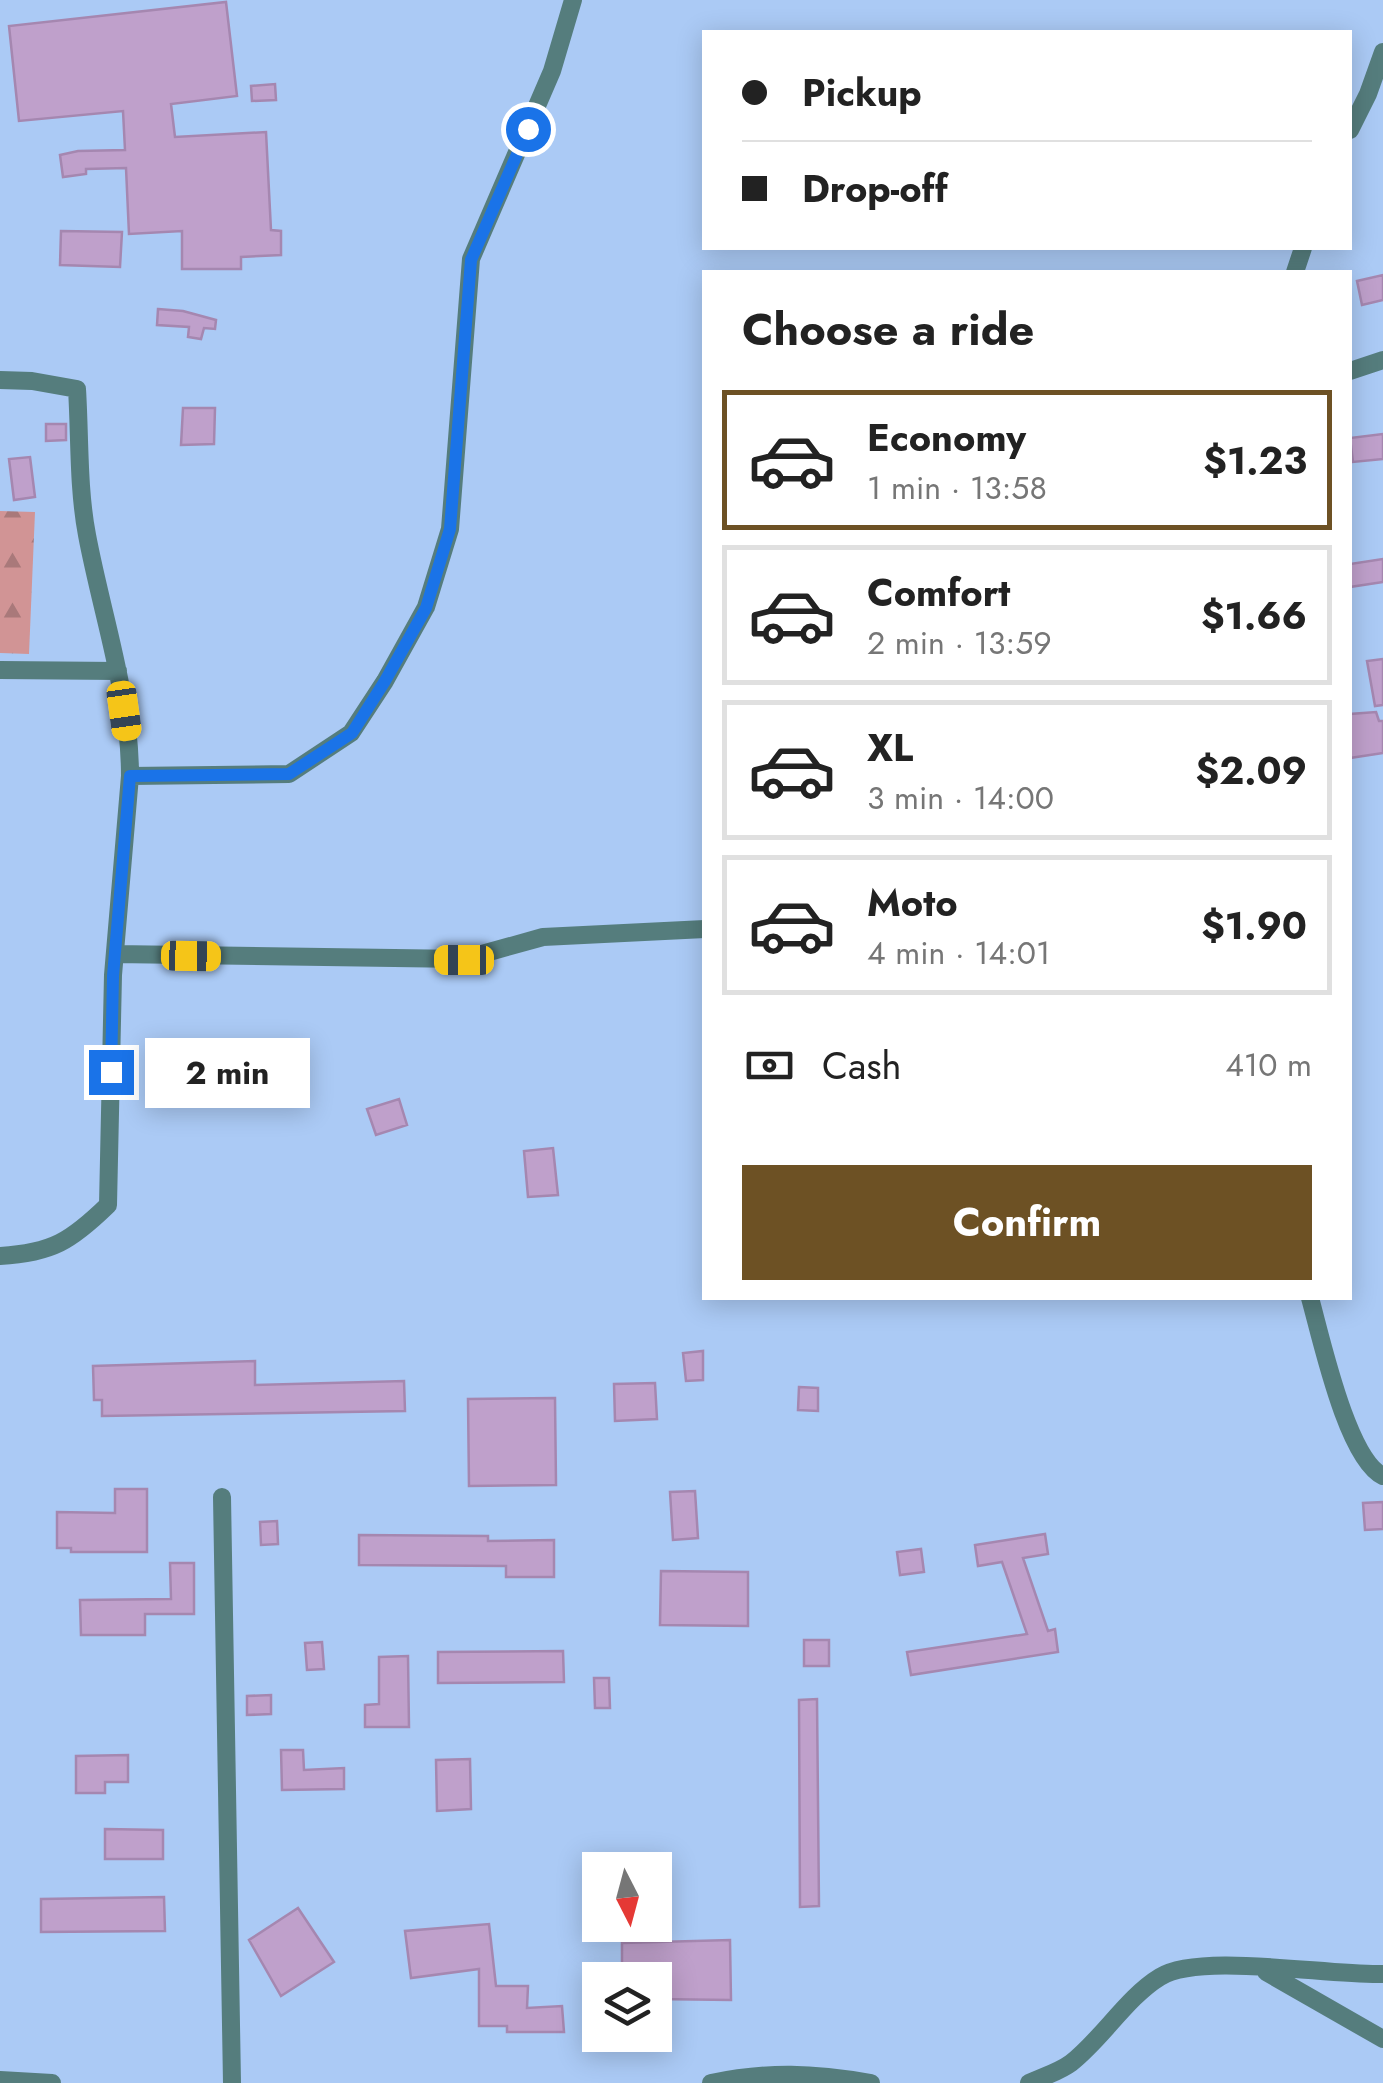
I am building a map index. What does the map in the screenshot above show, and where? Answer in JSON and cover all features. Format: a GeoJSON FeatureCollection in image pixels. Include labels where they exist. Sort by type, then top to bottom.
{"type":"FeatureCollection","features":[{"type":"Feature","properties":{"kind":"street"},"geometry":{"type":"LineString","coordinates":[[130,776],[289,774],[352,733],[385,681],[426,608],[450,529],[471,260],[552,71],[573,0]]}},
{"type":"Feature","properties":{"kind":"street"},"geometry":{"type":"LineString","coordinates":[[1352,126],[1383,52]]}},
{"type":"Feature","properties":{"kind":"street"},"geometry":{"type":"LineString","coordinates":[[1352,370],[1383,360]]}},
{"type":"Feature","properties":{"kind":"street"},"geometry":{"type":"LineString","coordinates":[[0,380],[32,381],[77,390],[86,531],[118,671],[130,750],[115,954],[108,1205],[79,1233],[56,1246],[31,1254],[0,1256]]}},
{"type":"Feature","properties":{"kind":"street"},"geometry":{"type":"LineString","coordinates":[[0,670],[118,671]]}},
{"type":"Feature","properties":{"kind":"street"},"geometry":{"type":"LineString","coordinates":[[115,954],[464,960],[543,937],[702,930]]}},
{"type":"Feature","properties":{"kind":"street"},"geometry":{"type":"LineString","coordinates":[[1311,1300],[1342,1411],[1371,1469],[1383,1476]]}},
{"type":"Feature","properties":{"kind":"street"},"geometry":{"type":"LineString","coordinates":[[222,1498],[232,2083]]}},
{"type":"Feature","properties":{"kind":"street"},"geometry":{"type":"LineString","coordinates":[[1029,2083],[1069,2066],[1158,1978],[1184,1966],[1383,1974]]}},
{"type":"Feature","properties":{"kind":"street"},"geometry":{"type":"LineString","coordinates":[[1256,1967],[1383,2039]]}},
{"type":"Feature","properties":{"kind":"street"},"geometry":{"type":"LineString","coordinates":[[711,2083],[753,2075],[812,2073],[872,2083]]}},
{"type":"Feature","properties":{"kind":"street"},"geometry":{"type":"LineString","coordinates":[[0,2080],[52,2083]]}},
{"type":"Feature","properties":{"kind":"green space"},"geometry":{"type":"Polygon","coordinates":[[[0,511],[35,512],[29,654],[0,653],[0,511]]]}},
{"type":"Feature","properties":{"kind":"building"},"geometry":{"type":"Polygon","coordinates":[[[226,2],[237,96],[171,104],[175,137],[266,132],[271,230],[281,231],[281,255],[241,257],[241,269],[182,269],[182,231],[129,234],[126,168],[86,169],[86,174],[63,177],[60,155],[125,150],[123,111],[19,121],[9,26],[226,2]]]}},
{"type":"Feature","properties":{"kind":"building"},"geometry":{"type":"Polygon","coordinates":[[[275,84],[276,100],[252,101],[251,86],[275,84]]]}},
{"type":"Feature","properties":{"kind":"building"},"geometry":{"type":"Polygon","coordinates":[[[61,231],[122,232],[120,267],[60,265],[61,231]]]}},
{"type":"Feature","properties":{"kind":"building"},"geometry":{"type":"Polygon","coordinates":[[[1383,275],[1383,300],[1362,305],[1357,281],[1383,275]]]}},
{"type":"Feature","properties":{"kind":"building"},"geometry":{"type":"Polygon","coordinates":[[[158,309],[216,320],[215,329],[204,328],[201,339],[188,337],[189,327],[157,325],[158,309]]]}},
{"type":"Feature","properties":{"kind":"building"},"geometry":{"type":"Polygon","coordinates":[[[183,408],[215,408],[214,444],[181,445],[183,408]]]}},
{"type":"Feature","properties":{"kind":"building"},"geometry":{"type":"Polygon","coordinates":[[[46,424],[66,424],[66,440],[46,441],[46,424]]]}},
{"type":"Feature","properties":{"kind":"building"},"geometry":{"type":"Polygon","coordinates":[[[1383,434],[1383,459],[1353,462],[1352,438],[1383,434]]]}},
{"type":"Feature","properties":{"kind":"building"},"geometry":{"type":"Polygon","coordinates":[[[30,457],[35,497],[14,500],[9,459],[30,457]]]}},
{"type":"Feature","properties":{"kind":"building"},"geometry":{"type":"Polygon","coordinates":[[[1383,559],[1383,582],[1352,587],[1352,564],[1383,559]]]}},
{"type":"Feature","properties":{"kind":"building"},"geometry":{"type":"Polygon","coordinates":[[[1383,659],[1383,705],[1375,706],[1367,661],[1383,659]]]}},
{"type":"Feature","properties":{"kind":"building"},"geometry":{"type":"Polygon","coordinates":[[[1376,712],[1379,721],[1383,721],[1383,753],[1352,758],[1352,714],[1376,712]]]}},
{"type":"Feature","properties":{"kind":"building"},"geometry":{"type":"Polygon","coordinates":[[[399,1099],[407,1125],[376,1135],[367,1109],[399,1099]]]}},
{"type":"Feature","properties":{"kind":"building"},"geometry":{"type":"Polygon","coordinates":[[[553,1148],[558,1195],[528,1197],[524,1151],[553,1148]]]}},
{"type":"Feature","properties":{"kind":"building"},"geometry":{"type":"Polygon","coordinates":[[[703,1351],[703,1380],[686,1381],[683,1353],[703,1351]]]}},
{"type":"Feature","properties":{"kind":"building"},"geometry":{"type":"Polygon","coordinates":[[[255,1361],[255,1385],[404,1381],[405,1411],[102,1416],[102,1400],[94,1400],[93,1366],[255,1361]]]}},
{"type":"Feature","properties":{"kind":"building"},"geometry":{"type":"Polygon","coordinates":[[[655,1383],[657,1419],[615,1421],[614,1384],[655,1383]]]}},
{"type":"Feature","properties":{"kind":"building"},"geometry":{"type":"Polygon","coordinates":[[[799,1387],[818,1388],[818,1411],[798,1410],[799,1387]]]}},
{"type":"Feature","properties":{"kind":"building"},"geometry":{"type":"Polygon","coordinates":[[[555,1398],[556,1485],[469,1486],[468,1399],[555,1398]]]}},
{"type":"Feature","properties":{"kind":"building"},"geometry":{"type":"Polygon","coordinates":[[[115,1489],[147,1489],[147,1552],[71,1552],[71,1548],[57,1548],[57,1512],[115,1513],[115,1489]]]}},
{"type":"Feature","properties":{"kind":"building"},"geometry":{"type":"Polygon","coordinates":[[[695,1491],[698,1538],[673,1540],[670,1492],[695,1491]]]}},
{"type":"Feature","properties":{"kind":"building"},"geometry":{"type":"Polygon","coordinates":[[[1383,1502],[1383,1529],[1365,1530],[1363,1503],[1383,1502]]]}},
{"type":"Feature","properties":{"kind":"building"},"geometry":{"type":"Polygon","coordinates":[[[277,1521],[278,1544],[261,1545],[260,1522],[277,1521]]]}},
{"type":"Feature","properties":{"kind":"building"},"geometry":{"type":"Polygon","coordinates":[[[1045,1534],[1048,1554],[1023,1558],[1048,1631],[1055,1629],[1058,1652],[911,1675],[907,1652],[1027,1634],[1002,1562],[978,1566],[975,1545],[1045,1534]]]}},
{"type":"Feature","properties":{"kind":"building"},"geometry":{"type":"Polygon","coordinates":[[[359,1535],[554,1540],[554,1577],[506,1577],[506,1566],[359,1565],[359,1535]]]}},
{"type":"Feature","properties":{"kind":"building"},"geometry":{"type":"Polygon","coordinates":[[[921,1549],[924,1572],[900,1575],[897,1552],[921,1549]]]}},
{"type":"Feature","properties":{"kind":"building"},"geometry":{"type":"Polygon","coordinates":[[[170,1563],[194,1563],[194,1614],[145,1614],[145,1635],[81,1635],[80,1600],[171,1599],[170,1563]]]}},
{"type":"Feature","properties":{"kind":"building"},"geometry":{"type":"Polygon","coordinates":[[[661,1571],[748,1572],[748,1626],[660,1625],[661,1571]]]}},
{"type":"Feature","properties":{"kind":"building"},"geometry":{"type":"Polygon","coordinates":[[[804,1640],[829,1640],[829,1666],[804,1666],[804,1640]]]}},
{"type":"Feature","properties":{"kind":"building"},"geometry":{"type":"Polygon","coordinates":[[[322,1642],[324,1669],[307,1670],[305,1643],[322,1642]]]}},
{"type":"Feature","properties":{"kind":"building"},"geometry":{"type":"Polygon","coordinates":[[[563,1651],[564,1682],[438,1683],[438,1652],[563,1651]]]}},
{"type":"Feature","properties":{"kind":"building"},"geometry":{"type":"Polygon","coordinates":[[[408,1656],[409,1727],[365,1727],[365,1705],[379,1704],[379,1657],[408,1656]]]}},
{"type":"Feature","properties":{"kind":"building"},"geometry":{"type":"Polygon","coordinates":[[[594,1678],[609,1678],[610,1708],[595,1708],[594,1678]]]}},
{"type":"Feature","properties":{"kind":"building"},"geometry":{"type":"Polygon","coordinates":[[[271,1695],[271,1714],[247,1715],[247,1696],[271,1695]]]}},
{"type":"Feature","properties":{"kind":"building"},"geometry":{"type":"Polygon","coordinates":[[[817,1699],[819,1906],[800,1907],[799,1700],[817,1699]]]}},
{"type":"Feature","properties":{"kind":"building"},"geometry":{"type":"Polygon","coordinates":[[[281,1750],[303,1750],[304,1770],[344,1768],[344,1789],[282,1790],[281,1750]]]}},
{"type":"Feature","properties":{"kind":"building"},"geometry":{"type":"Polygon","coordinates":[[[128,1755],[128,1782],[105,1782],[105,1793],[76,1793],[76,1756],[128,1755]]]}},
{"type":"Feature","properties":{"kind":"building"},"geometry":{"type":"Polygon","coordinates":[[[470,1759],[471,1809],[437,1811],[436,1760],[470,1759]]]}},
{"type":"Feature","properties":{"kind":"building"},"geometry":{"type":"Polygon","coordinates":[[[105,1829],[163,1830],[163,1859],[105,1859],[105,1829]]]}},
{"type":"Feature","properties":{"kind":"building"},"geometry":{"type":"Polygon","coordinates":[[[164,1897],[165,1931],[41,1932],[41,1899],[164,1897]]]}},
{"type":"Feature","properties":{"kind":"building"},"geometry":{"type":"Polygon","coordinates":[[[298,1908],[334,1962],[281,1996],[249,1940],[298,1908]]]}},
{"type":"Feature","properties":{"kind":"building"},"geometry":{"type":"Polygon","coordinates":[[[489,1924],[496,1986],[528,1986],[527,2008],[562,2006],[564,2032],[507,2032],[507,2026],[479,2026],[479,1969],[411,1978],[405,1931],[489,1924]]]}},
{"type":"Feature","properties":{"kind":"building"},"geometry":{"type":"Polygon","coordinates":[[[730,1940],[731,2000],[672,1999],[672,1962],[622,1962],[622,1943],[730,1940]]]}},
{"type":"Feature","properties":{"kind":"route"},"geometry":{"type":"LineString","coordinates":[[111,1072],[113,976],[130,776],[289,774],[352,733],[385,681],[426,608],[450,529],[471,260],[528,129]]}}]}
